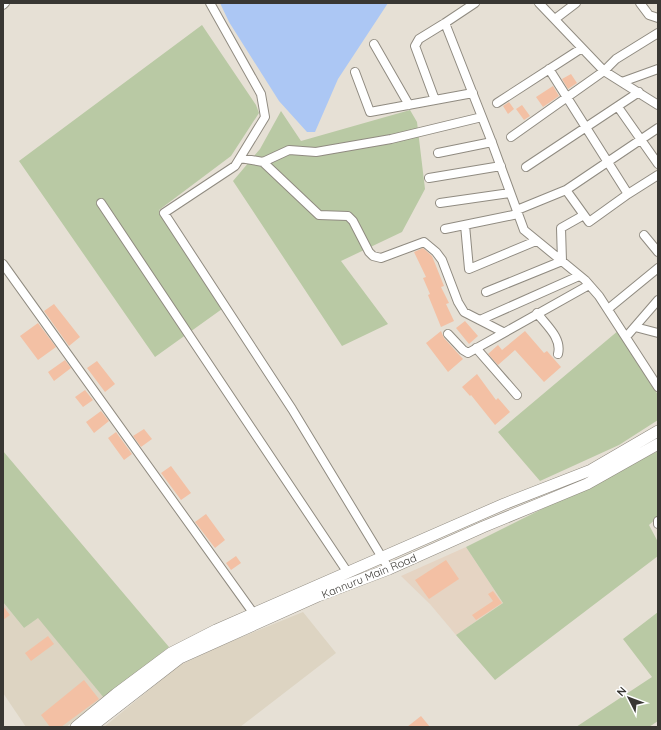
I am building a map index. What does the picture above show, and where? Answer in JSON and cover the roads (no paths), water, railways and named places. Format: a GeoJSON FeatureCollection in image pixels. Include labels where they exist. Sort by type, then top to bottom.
{"type":"FeatureCollection","features":[{"type":"Feature","properties":{"kind":"main road"},"geometry":{"type":"LineString","coordinates":[[76,727],[116,694],[171,653],[216,630],[504,504],[591,470],[658,431]]}},
{"type":"Feature","properties":{"kind":"main road","name":"Kannuru Main Road"},"geometry":{"type":"LineString","coordinates":[[92,727],[180,658],[318,596],[389,569],[483,527],[587,484],[658,444]]}},
{"type":"Feature","properties":{"kind":"street"},"geometry":{"type":"LineString","coordinates":[[210,3],[261,94],[265,117],[235,166],[164,213],[292,409],[389,569]]}},
{"type":"Feature","properties":{"kind":"street"},"geometry":{"type":"LineString","coordinates":[[434,100],[414,46],[419,39],[475,3]]}},
{"type":"Feature","properties":{"kind":"street"},"geometry":{"type":"LineString","coordinates":[[539,3],[555,18],[604,71],[658,104]]}},
{"type":"Feature","properties":{"kind":"street"},"geometry":{"type":"LineString","coordinates":[[555,18],[576,3]]}},
{"type":"Feature","properties":{"kind":"street"},"geometry":{"type":"LineString","coordinates":[[640,3],[649,15],[658,18]]}},
{"type":"Feature","properties":{"kind":"street"},"geometry":{"type":"LineString","coordinates":[[445,23],[492,142],[524,230],[589,285],[608,309],[658,387]]}},
{"type":"Feature","properties":{"kind":"street"},"geometry":{"type":"LineString","coordinates":[[512,137],[604,71],[616,59],[658,33]]}},
{"type":"Feature","properties":{"kind":"street"},"geometry":{"type":"LineString","coordinates":[[374,44],[409,104]]}},
{"type":"Feature","properties":{"kind":"street"},"geometry":{"type":"LineString","coordinates":[[497,103],[582,48]]}},
{"type":"Feature","properties":{"kind":"street"},"geometry":{"type":"LineString","coordinates":[[549,69],[628,194]]}},
{"type":"Feature","properties":{"kind":"street"},"geometry":{"type":"LineString","coordinates":[[622,82],[658,69]]}},
{"type":"Feature","properties":{"kind":"street"},"geometry":{"type":"LineString","coordinates":[[355,72],[370,112],[472,93]]}},
{"type":"Feature","properties":{"kind":"street"},"geometry":{"type":"LineString","coordinates":[[526,167],[586,129],[639,92]]}},
{"type":"Feature","properties":{"kind":"street"},"geometry":{"type":"LineString","coordinates":[[618,107],[658,164]]}},
{"type":"Feature","properties":{"kind":"street"},"geometry":{"type":"LineString","coordinates":[[263,162],[289,150],[312,153],[324,151],[391,139],[482,117]]}},
{"type":"Feature","properties":{"kind":"street"},"geometry":{"type":"LineString","coordinates":[[445,229],[517,212],[566,190],[658,128]]}},
{"type":"Feature","properties":{"kind":"street"},"geometry":{"type":"LineString","coordinates":[[438,153],[492,142]]}},
{"type":"Feature","properties":{"kind":"street"},"geometry":{"type":"LineString","coordinates":[[240,158],[263,162],[319,215],[348,216],[353,221],[369,252],[373,256],[381,258],[424,242],[436,252],[442,260],[458,302],[464,312],[503,332]]}},
{"type":"Feature","properties":{"kind":"street"},"geometry":{"type":"LineString","coordinates":[[430,178],[501,166]]}},
{"type":"Feature","properties":{"kind":"street"},"geometry":{"type":"LineString","coordinates":[[566,190],[589,222],[658,175]]}},
{"type":"Feature","properties":{"kind":"street"},"geometry":{"type":"LineString","coordinates":[[440,203],[510,193]]}},
{"type":"Feature","properties":{"kind":"street"},"geometry":{"type":"LineString","coordinates":[[101,203],[348,573]]}},
{"type":"Feature","properties":{"kind":"street"},"geometry":{"type":"LineString","coordinates":[[562,261],[561,228],[584,215]]}},
{"type":"Feature","properties":{"kind":"street"},"geometry":{"type":"LineString","coordinates":[[465,225],[469,269],[536,240]]}},
{"type":"Feature","properties":{"kind":"street"},"geometry":{"type":"LineString","coordinates":[[644,236],[658,252]]}},
{"type":"Feature","properties":{"kind":"street"},"geometry":{"type":"LineString","coordinates":[[486,292],[562,261]]}},
{"type":"Feature","properties":{"kind":"street"},"geometry":{"type":"LineString","coordinates":[[3,264],[254,614]]}},
{"type":"Feature","properties":{"kind":"street"},"geometry":{"type":"LineString","coordinates":[[608,309],[658,268]]}},
{"type":"Feature","properties":{"kind":"street"},"geometry":{"type":"LineString","coordinates":[[480,320],[579,276]]}},
{"type":"Feature","properties":{"kind":"street"},"geometry":{"type":"LineString","coordinates":[[448,334],[463,350],[468,353],[589,285]]}},
{"type":"Feature","properties":{"kind":"street"},"geometry":{"type":"LineString","coordinates":[[626,337],[658,300]]}},
{"type":"Feature","properties":{"kind":"street"},"geometry":{"type":"LineString","coordinates":[[537,313],[558,341],[560,347],[558,354]]}},
{"type":"Feature","properties":{"kind":"street"},"geometry":{"type":"LineString","coordinates":[[635,327],[658,333]]}},
{"type":"Feature","properties":{"kind":"street"},"geometry":{"type":"LineString","coordinates":[[476,348],[517,395]]}},
{"type":"Feature","properties":{"kind":"water"},"geometry":{"type":"Polygon","coordinates":[[[220,3],[388,3],[338,79],[315,132],[307,132],[279,101],[229,22],[220,3]]]}}]}
